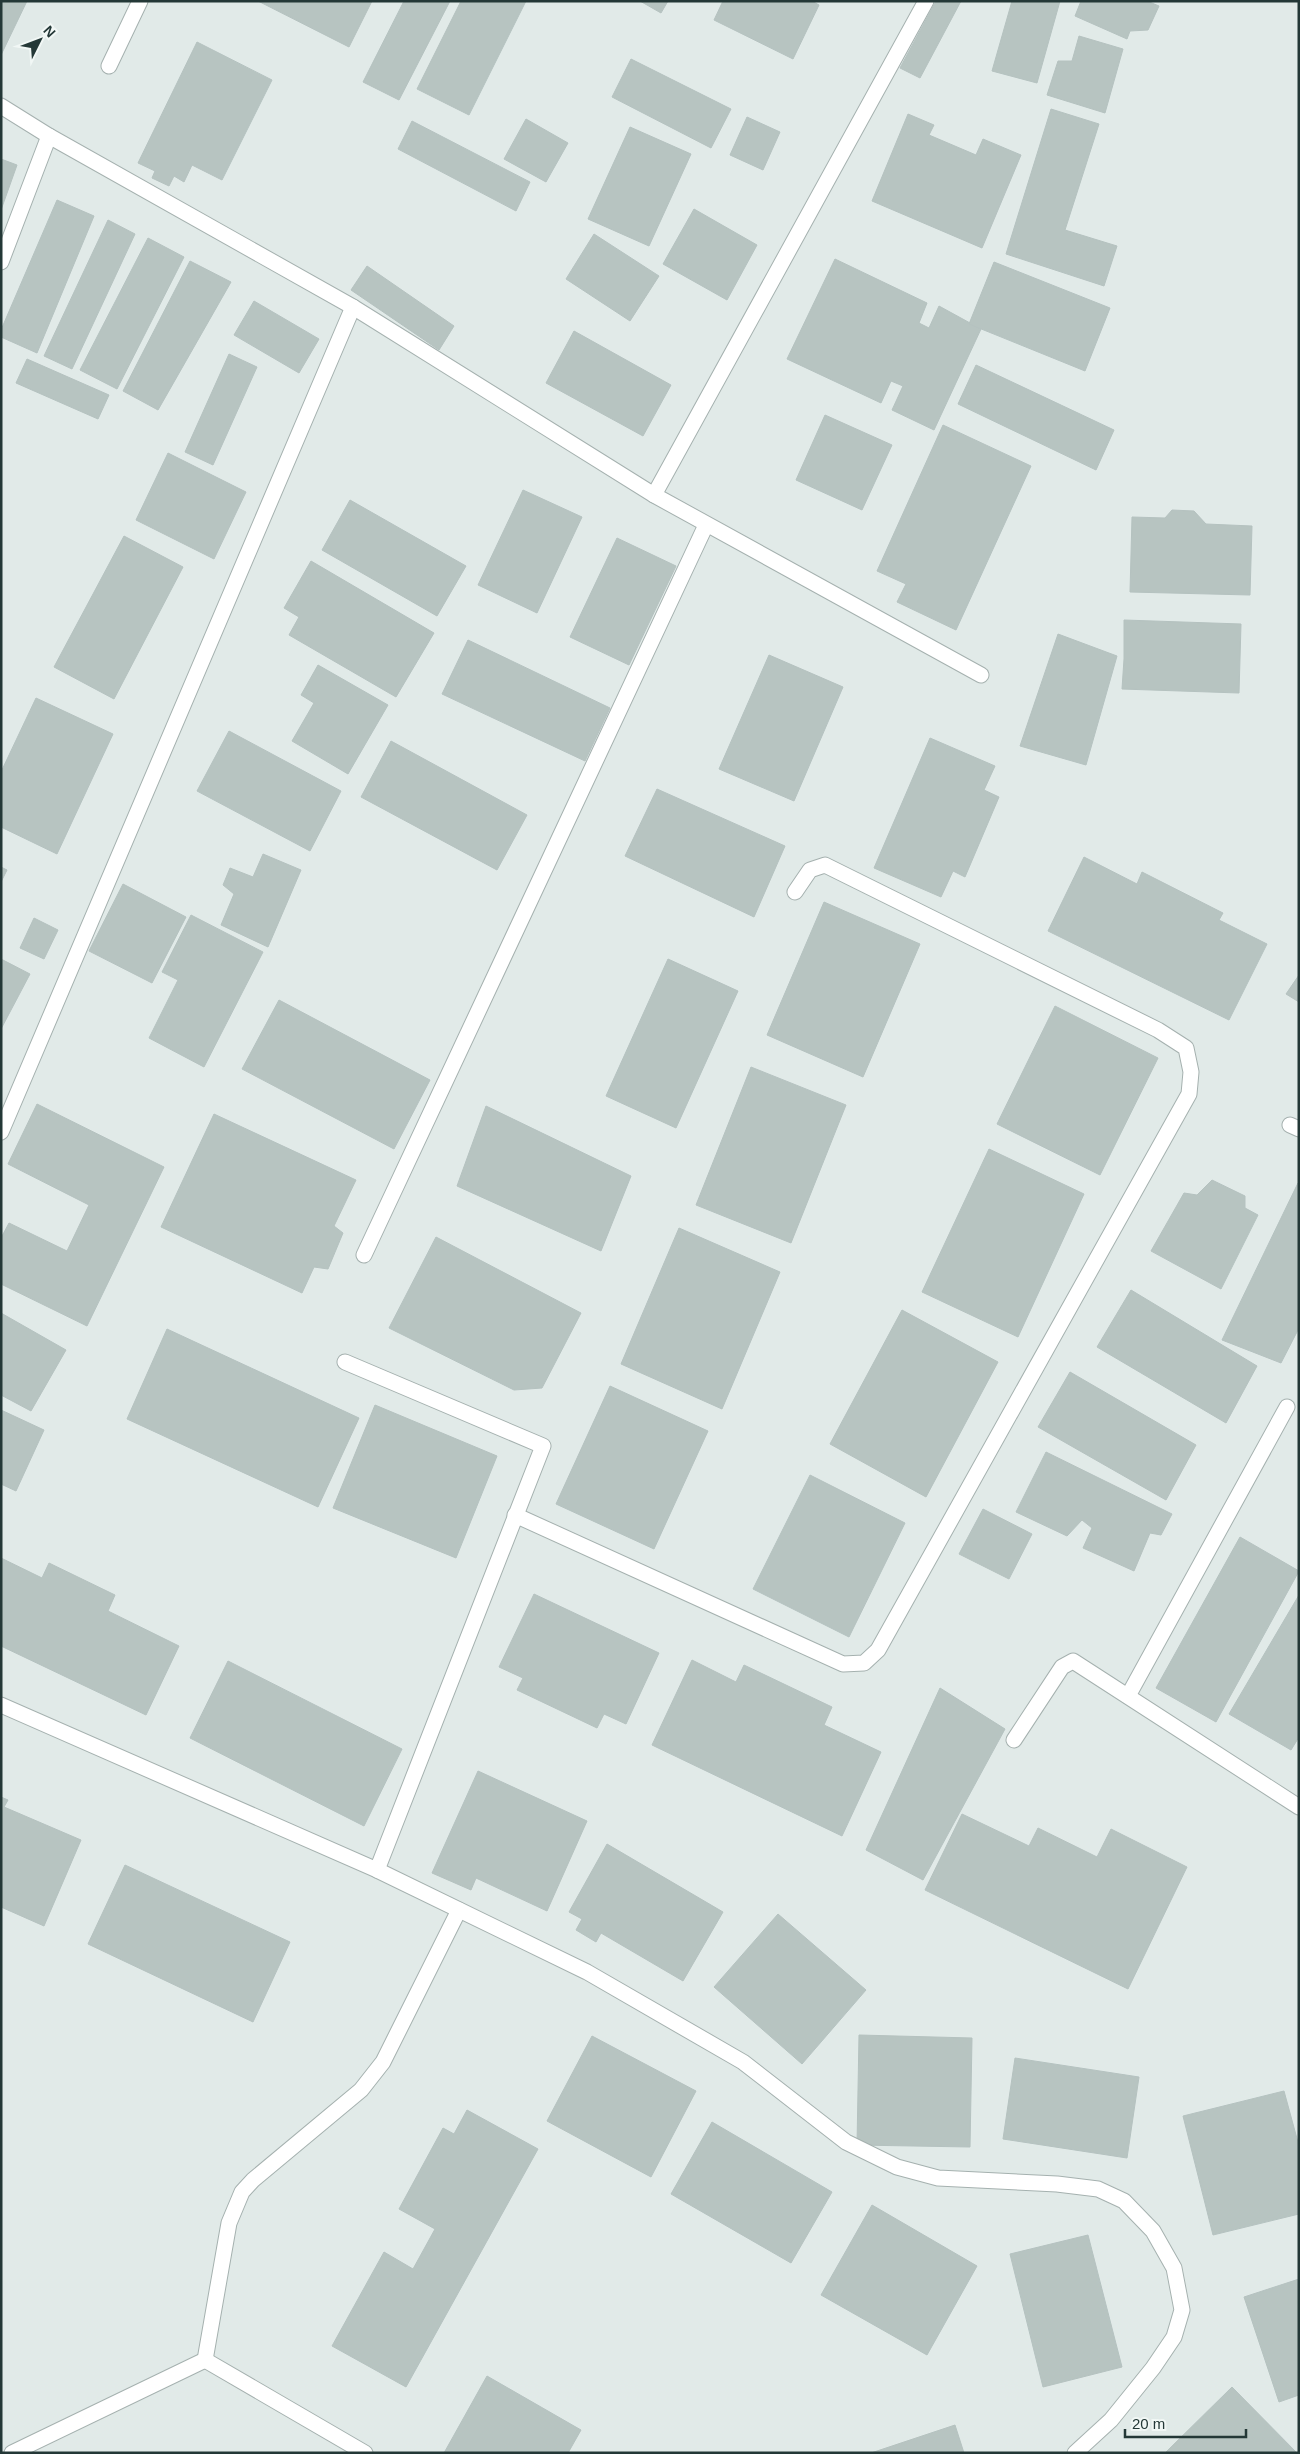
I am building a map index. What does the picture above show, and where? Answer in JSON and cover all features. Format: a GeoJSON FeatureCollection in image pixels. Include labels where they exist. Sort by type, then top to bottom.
{"type":"FeatureCollection","features":[{"type":"Feature","properties":{"kind":"street"},"geometry":{"type":"LineString","coordinates":[[109,66],[140,1]]}},
{"type":"Feature","properties":{"kind":"street"},"geometry":{"type":"LineString","coordinates":[[654,495],[926,1]]}},
{"type":"Feature","properties":{"kind":"street"},"geometry":{"type":"LineString","coordinates":[[1,106],[49,136],[354,307],[654,495],[981,675]]}},
{"type":"Feature","properties":{"kind":"street"},"geometry":{"type":"LineString","coordinates":[[1,262],[49,136]]}},
{"type":"Feature","properties":{"kind":"street"},"geometry":{"type":"LineString","coordinates":[[1,1132],[354,307]]}},
{"type":"Feature","properties":{"kind":"street"},"geometry":{"type":"LineString","coordinates":[[364,1255],[706,525]]}},
{"type":"Feature","properties":{"kind":"street"},"geometry":{"type":"LineString","coordinates":[[515,1515],[843,1664],[864,1663],[878,1650],[1189,1094],[1191,1072],[1186,1048],[1158,1030],[825,865],[810,870],[795,892]]}},
{"type":"Feature","properties":{"kind":"street"},"geometry":{"type":"LineString","coordinates":[[345,1362],[543,1446],[377,1870]]}},
{"type":"Feature","properties":{"kind":"street"},"geometry":{"type":"LineString","coordinates":[[1128,1696],[1287,1407]]}},
{"type":"Feature","properties":{"kind":"street"},"geometry":{"type":"LineString","coordinates":[[1014,1740],[1062,1667],[1073,1661],[1299,1807]]}},
{"type":"Feature","properties":{"kind":"street"},"geometry":{"type":"LineString","coordinates":[[1,1705],[377,1870],[587,1972],[743,2062],[846,2142],[897,2167],[938,2178],[1057,2184],[1098,2190],[1124,2201],[1154,2231],[1174,2268],[1182,2310],[1174,2337],[1153,2368],[1110,2420],[1074,2453]]}},
{"type":"Feature","properties":{"kind":"street"},"geometry":{"type":"LineString","coordinates":[[205,2360],[229,2223],[242,2192],[361,2090],[383,2062],[459,1910]]}},
{"type":"Feature","properties":{"kind":"street"},"geometry":{"type":"LineString","coordinates":[[12,2453],[205,2360]]}},
{"type":"Feature","properties":{"kind":"street"},"geometry":{"type":"LineString","coordinates":[[205,2360],[366,2453]]}},
{"type":"Feature","properties":{"kind":"building"},"geometry":{"type":"Polygon","coordinates":[[[1,1],[27,1],[1,55],[1,1]]]}},
{"type":"Feature","properties":{"kind":"building"},"geometry":{"type":"Polygon","coordinates":[[[258,1],[372,1],[349,47],[258,1]]]}},
{"type":"Feature","properties":{"kind":"building"},"geometry":{"type":"Polygon","coordinates":[[[404,1],[450,1],[399,100],[363,82],[404,1]]]}},
{"type":"Feature","properties":{"kind":"building"},"geometry":{"type":"Polygon","coordinates":[[[461,1],[526,1],[469,115],[417,89],[461,1]]]}},
{"type":"Feature","properties":{"kind":"building"},"geometry":{"type":"Polygon","coordinates":[[[640,1],[668,1],[661,13],[640,1]]]}},
{"type":"Feature","properties":{"kind":"building"},"geometry":{"type":"Polygon","coordinates":[[[723,1],[812,1],[819,5],[793,59],[714,20],[723,1]]]}},
{"type":"Feature","properties":{"kind":"building"},"geometry":{"type":"Polygon","coordinates":[[[936,1],[961,1],[920,78],[900,68],[936,1]]]}},
{"type":"Feature","properties":{"kind":"building"},"geometry":{"type":"Polygon","coordinates":[[[1012,1],[1060,1],[1037,83],[992,71],[1012,1]]]}},
{"type":"Feature","properties":{"kind":"building"},"geometry":{"type":"Polygon","coordinates":[[[1081,1],[1147,1],[1159,6],[1148,30],[1130,31],[1127,39],[1075,16],[1081,1]]]}},
{"type":"Feature","properties":{"kind":"building"},"geometry":{"type":"Polygon","coordinates":[[[1079,36],[1123,49],[1105,113],[1047,95],[1058,61],[1072,61],[1079,36]]]}},
{"type":"Feature","properties":{"kind":"building"},"geometry":{"type":"Polygon","coordinates":[[[197,42],[272,80],[222,180],[192,165],[184,182],[174,176],[169,186],[152,178],[155,171],[138,163],[197,42]]]}},
{"type":"Feature","properties":{"kind":"building"},"geometry":{"type":"Polygon","coordinates":[[[631,59],[731,109],[711,148],[612,97],[631,59]]]}},
{"type":"Feature","properties":{"kind":"building"},"geometry":{"type":"Polygon","coordinates":[[[1051,109],[1099,124],[1065,230],[1117,246],[1104,286],[1006,254],[1051,109]]]}},
{"type":"Feature","properties":{"kind":"building"},"geometry":{"type":"Polygon","coordinates":[[[908,114],[934,125],[929,135],[976,155],[983,139],[1021,155],[982,248],[872,201],[908,114]]]}},
{"type":"Feature","properties":{"kind":"building"},"geometry":{"type":"Polygon","coordinates":[[[747,117],[780,132],[763,170],[730,155],[747,117]]]}},
{"type":"Feature","properties":{"kind":"building"},"geometry":{"type":"Polygon","coordinates":[[[526,119],[568,143],[546,182],[504,159],[526,119]]]}},
{"type":"Feature","properties":{"kind":"building"},"geometry":{"type":"Polygon","coordinates":[[[412,121],[530,182],[516,211],[398,149],[412,121]]]}},
{"type":"Feature","properties":{"kind":"building"},"geometry":{"type":"Polygon","coordinates":[[[630,127],[691,154],[649,246],[588,219],[630,127]]]}},
{"type":"Feature","properties":{"kind":"building"},"geometry":{"type":"Polygon","coordinates":[[[1,159],[17,165],[1,210],[1,159]]]}},
{"type":"Feature","properties":{"kind":"building"},"geometry":{"type":"Polygon","coordinates":[[[57,200],[94,216],[37,353],[1,337],[1,330],[57,200]]]}},
{"type":"Feature","properties":{"kind":"building"},"geometry":{"type":"Polygon","coordinates":[[[694,209],[757,245],[727,300],[663,264],[694,209]]]}},
{"type":"Feature","properties":{"kind":"building"},"geometry":{"type":"Polygon","coordinates":[[[108,220],[135,234],[72,369],[44,356],[108,220]]]}},
{"type":"Feature","properties":{"kind":"building"},"geometry":{"type":"Polygon","coordinates":[[[594,234],[659,276],[630,321],[566,279],[594,234]]]}},
{"type":"Feature","properties":{"kind":"building"},"geometry":{"type":"Polygon","coordinates":[[[148,238],[184,257],[117,389],[80,370],[148,238]]]}},
{"type":"Feature","properties":{"kind":"building"},"geometry":{"type":"Polygon","coordinates":[[[835,259],[927,303],[919,323],[929,328],[939,306],[981,329],[934,430],[892,410],[903,386],[891,381],[881,403],[787,359],[835,259]]]}},
{"type":"Feature","properties":{"kind":"building"},"geometry":{"type":"Polygon","coordinates":[[[190,261],[231,282],[158,410],[123,391],[190,261]]]}},
{"type":"Feature","properties":{"kind":"building"},"geometry":{"type":"Polygon","coordinates":[[[994,262],[1110,308],[1085,371],[969,324],[994,262]]]}},
{"type":"Feature","properties":{"kind":"building"},"geometry":{"type":"Polygon","coordinates":[[[367,266],[454,326],[439,350],[351,290],[367,266]]]}},
{"type":"Feature","properties":{"kind":"building"},"geometry":{"type":"Polygon","coordinates":[[[254,301],[319,339],[299,373],[234,335],[254,301]]]}},
{"type":"Feature","properties":{"kind":"building"},"geometry":{"type":"Polygon","coordinates":[[[574,331],[671,385],[643,436],[546,383],[574,331]]]}},
{"type":"Feature","properties":{"kind":"building"},"geometry":{"type":"Polygon","coordinates":[[[229,354],[257,367],[213,465],[185,452],[229,354]]]}},
{"type":"Feature","properties":{"kind":"building"},"geometry":{"type":"Polygon","coordinates":[[[27,359],[109,395],[98,419],[16,383],[27,359]]]}},
{"type":"Feature","properties":{"kind":"building"},"geometry":{"type":"Polygon","coordinates":[[[976,365],[1114,430],[1096,470],[958,404],[976,365]]]}},
{"type":"Feature","properties":{"kind":"building"},"geometry":{"type":"Polygon","coordinates":[[[825,415],[892,445],[862,510],[796,480],[825,415]]]}},
{"type":"Feature","properties":{"kind":"building"},"geometry":{"type":"Polygon","coordinates":[[[943,425],[1031,466],[956,630],[897,602],[906,584],[877,571],[943,425]]]}},
{"type":"Feature","properties":{"kind":"building"},"geometry":{"type":"Polygon","coordinates":[[[168,453],[246,492],[214,559],[136,520],[168,453]]]}},
{"type":"Feature","properties":{"kind":"building"},"geometry":{"type":"Polygon","coordinates":[[[523,490],[582,517],[537,613],[478,585],[523,490]]]}},
{"type":"Feature","properties":{"kind":"building"},"geometry":{"type":"Polygon","coordinates":[[[350,500],[466,566],[437,616],[322,550],[350,500]]]}},
{"type":"Feature","properties":{"kind":"building"},"geometry":{"type":"Polygon","coordinates":[[[1172,510],[1194,511],[1206,524],[1252,526],[1250,595],[1130,592],[1132,517],[1165,518],[1172,510]]]}},
{"type":"Feature","properties":{"kind":"building"},"geometry":{"type":"Polygon","coordinates":[[[124,536],[183,567],[114,699],[54,667],[124,536]]]}},
{"type":"Feature","properties":{"kind":"building"},"geometry":{"type":"Polygon","coordinates":[[[617,538],[676,566],[629,665],[570,637],[617,538]]]}},
{"type":"Feature","properties":{"kind":"building"},"geometry":{"type":"Polygon","coordinates":[[[311,561],[434,633],[396,697],[289,635],[299,617],[284,608],[311,561]]]}},
{"type":"Feature","properties":{"kind":"building"},"geometry":{"type":"Polygon","coordinates":[[[1124,620],[1241,624],[1239,693],[1122,689],[1124,620]]]}},
{"type":"Feature","properties":{"kind":"building"},"geometry":{"type":"Polygon","coordinates":[[[1058,634],[1117,656],[1086,765],[1020,746],[1058,634]]]}},
{"type":"Feature","properties":{"kind":"building"},"geometry":{"type":"Polygon","coordinates":[[[468,640],[610,708],[585,761],[442,694],[468,640]]]}},
{"type":"Feature","properties":{"kind":"building"},"geometry":{"type":"Polygon","coordinates":[[[769,655],[843,687],[794,801],[719,769],[769,655]]]}},
{"type":"Feature","properties":{"kind":"building"},"geometry":{"type":"Polygon","coordinates":[[[318,665],[388,705],[348,774],[292,741],[314,703],[301,695],[318,665]]]}},
{"type":"Feature","properties":{"kind":"building"},"geometry":{"type":"Polygon","coordinates":[[[36,698],[113,734],[57,854],[1,827],[1,772],[36,698]]]}},
{"type":"Feature","properties":{"kind":"building"},"geometry":{"type":"Polygon","coordinates":[[[229,731],[341,791],[310,851],[197,791],[229,731]]]}},
{"type":"Feature","properties":{"kind":"building"},"geometry":{"type":"Polygon","coordinates":[[[930,738],[995,766],[984,790],[999,797],[965,877],[953,871],[941,897],[874,868],[930,738]]]}},
{"type":"Feature","properties":{"kind":"building"},"geometry":{"type":"Polygon","coordinates":[[[391,741],[527,815],[497,870],[361,797],[391,741]]]}},
{"type":"Feature","properties":{"kind":"building"},"geometry":{"type":"Polygon","coordinates":[[[657,789],[785,846],[754,917],[625,856],[657,789]]]}},
{"type":"Feature","properties":{"kind":"building"},"geometry":{"type":"Polygon","coordinates":[[[263,854],[301,870],[268,947],[221,925],[234,894],[223,885],[230,868],[253,877],[263,854]]]}},
{"type":"Feature","properties":{"kind":"building"},"geometry":{"type":"Polygon","coordinates":[[[1084,857],[1137,884],[1142,872],[1223,913],[1219,920],[1267,944],[1229,1020],[1048,931],[1084,857]]]}},
{"type":"Feature","properties":{"kind":"building"},"geometry":{"type":"Polygon","coordinates":[[[1,867],[7,870],[1,882],[1,867]]]}},
{"type":"Feature","properties":{"kind":"building"},"geometry":{"type":"Polygon","coordinates":[[[123,884],[186,917],[152,983],[89,951],[123,884]]]}},
{"type":"Feature","properties":{"kind":"building"},"geometry":{"type":"Polygon","coordinates":[[[824,902],[920,944],[863,1077],[767,1035],[824,902]]]}},
{"type":"Feature","properties":{"kind":"building"},"geometry":{"type":"Polygon","coordinates":[[[191,915],[263,952],[204,1067],[149,1038],[178,980],[162,972],[191,915]]]}},
{"type":"Feature","properties":{"kind":"building"},"geometry":{"type":"Polygon","coordinates":[[[34,918],[58,930],[44,959],[20,948],[34,918]]]}},
{"type":"Feature","properties":{"kind":"building"},"geometry":{"type":"Polygon","coordinates":[[[1,959],[30,974],[1,1029],[1,959]]]}},
{"type":"Feature","properties":{"kind":"building"},"geometry":{"type":"Polygon","coordinates":[[[668,959],[738,991],[676,1128],[606,1096],[668,959]]]}},
{"type":"Feature","properties":{"kind":"building"},"geometry":{"type":"Polygon","coordinates":[[[1299,975],[1299,1002],[1286,994],[1299,975]]]}},
{"type":"Feature","properties":{"kind":"building"},"geometry":{"type":"Polygon","coordinates":[[[279,1000],[430,1080],[394,1149],[242,1069],[279,1000]]]}},
{"type":"Feature","properties":{"kind":"building"},"geometry":{"type":"Polygon","coordinates":[[[1055,1006],[1158,1058],[1100,1175],[997,1124],[1055,1006]]]}},
{"type":"Feature","properties":{"kind":"building"},"geometry":{"type":"Polygon","coordinates":[[[751,1067],[846,1105],[791,1243],[696,1205],[751,1067]]]}},
{"type":"Feature","properties":{"kind":"building"},"geometry":{"type":"Polygon","coordinates":[[[37,1104],[164,1167],[87,1326],[1,1284],[1,1238],[9,1223],[67,1251],[89,1205],[8,1164],[37,1104]]]}},
{"type":"Feature","properties":{"kind":"building"},"geometry":{"type":"Polygon","coordinates":[[[486,1106],[631,1176],[601,1251],[457,1186],[486,1106]]]}},
{"type":"Feature","properties":{"kind":"building"},"geometry":{"type":"Polygon","coordinates":[[[214,1114],[356,1180],[334,1226],[343,1233],[328,1269],[314,1267],[302,1293],[161,1227],[214,1114]]]}},
{"type":"Feature","properties":{"kind":"building"},"geometry":{"type":"Polygon","coordinates":[[[989,1149],[1084,1194],[1018,1337],[922,1292],[989,1149]]]}},
{"type":"Feature","properties":{"kind":"building"},"geometry":{"type":"Polygon","coordinates":[[[1212,1180],[1245,1196],[1245,1208],[1258,1215],[1221,1289],[1151,1251],[1184,1193],[1197,1195],[1212,1180]]]}},
{"type":"Feature","properties":{"kind":"building"},"geometry":{"type":"Polygon","coordinates":[[[1298,1183],[1299,1328],[1281,1363],[1222,1340],[1298,1183]]]}},
{"type":"Feature","properties":{"kind":"building"},"geometry":{"type":"Polygon","coordinates":[[[679,1228],[780,1272],[722,1409],[621,1364],[679,1228]]]}},
{"type":"Feature","properties":{"kind":"building"},"geometry":{"type":"Polygon","coordinates":[[[436,1237],[581,1313],[542,1388],[514,1390],[389,1328],[436,1237]]]}},
{"type":"Feature","properties":{"kind":"building"},"geometry":{"type":"Polygon","coordinates":[[[1131,1290],[1257,1366],[1226,1423],[1097,1347],[1131,1290]]]}},
{"type":"Feature","properties":{"kind":"building"},"geometry":{"type":"Polygon","coordinates":[[[902,1310],[998,1362],[926,1497],[830,1444],[902,1310]]]}},
{"type":"Feature","properties":{"kind":"building"},"geometry":{"type":"Polygon","coordinates":[[[1,1313],[66,1350],[31,1411],[1,1395],[1,1313]]]}},
{"type":"Feature","properties":{"kind":"building"},"geometry":{"type":"Polygon","coordinates":[[[167,1329],[359,1418],[318,1507],[127,1419],[167,1329]]]}},
{"type":"Feature","properties":{"kind":"building"},"geometry":{"type":"Polygon","coordinates":[[[1070,1372],[1196,1445],[1166,1500],[1038,1427],[1070,1372]]]}},
{"type":"Feature","properties":{"kind":"building"},"geometry":{"type":"Polygon","coordinates":[[[610,1386],[708,1431],[654,1549],[556,1504],[610,1386]]]}},
{"type":"Feature","properties":{"kind":"building"},"geometry":{"type":"Polygon","coordinates":[[[375,1405],[497,1456],[456,1558],[333,1508],[375,1405]]]}},
{"type":"Feature","properties":{"kind":"building"},"geometry":{"type":"Polygon","coordinates":[[[1,1410],[44,1430],[16,1491],[1,1484],[1,1410]]]}},
{"type":"Feature","properties":{"kind":"building"},"geometry":{"type":"Polygon","coordinates":[[[1046,1452],[1172,1514],[1161,1535],[1150,1533],[1134,1571],[1083,1548],[1092,1528],[1082,1520],[1067,1536],[1016,1512],[1046,1452]]]}},
{"type":"Feature","properties":{"kind":"building"},"geometry":{"type":"Polygon","coordinates":[[[810,1475],[905,1523],[849,1637],[753,1589],[810,1475]]]}},
{"type":"Feature","properties":{"kind":"building"},"geometry":{"type":"Polygon","coordinates":[[[983,1509],[1032,1534],[1009,1579],[959,1554],[983,1509]]]}},
{"type":"Feature","properties":{"kind":"building"},"geometry":{"type":"Polygon","coordinates":[[[1240,1537],[1299,1571],[1216,1722],[1156,1688],[1240,1537]]]}},
{"type":"Feature","properties":{"kind":"building"},"geometry":{"type":"Polygon","coordinates":[[[1,1558],[42,1578],[49,1563],[115,1595],[108,1611],[179,1646],[146,1715],[1,1646],[1,1558]]]}},
{"type":"Feature","properties":{"kind":"building"},"geometry":{"type":"Polygon","coordinates":[[[534,1594],[659,1653],[626,1724],[604,1714],[597,1728],[517,1690],[523,1678],[499,1667],[534,1594]]]}},
{"type":"Feature","properties":{"kind":"building"},"geometry":{"type":"Polygon","coordinates":[[[1299,1595],[1299,1737],[1291,1750],[1229,1714],[1299,1595]]]}},
{"type":"Feature","properties":{"kind":"building"},"geometry":{"type":"Polygon","coordinates":[[[692,1660],[736,1682],[744,1665],[832,1707],[824,1725],[881,1752],[842,1836],[652,1745],[692,1660]]]}},
{"type":"Feature","properties":{"kind":"building"},"geometry":{"type":"Polygon","coordinates":[[[228,1661],[402,1749],[364,1826],[190,1738],[228,1661]]]}},
{"type":"Feature","properties":{"kind":"building"},"geometry":{"type":"Polygon","coordinates":[[[940,1688],[1005,1729],[923,1880],[866,1850],[940,1688]]]}},
{"type":"Feature","properties":{"kind":"building"},"geometry":{"type":"Polygon","coordinates":[[[478,1771],[587,1821],[547,1911],[476,1878],[471,1890],[432,1873],[478,1771]]]}},
{"type":"Feature","properties":{"kind":"building"},"geometry":{"type":"Polygon","coordinates":[[[1,1797],[8,1800],[4,1807],[81,1840],[44,1926],[1,1907],[1,1797]]]}},
{"type":"Feature","properties":{"kind":"building"},"geometry":{"type":"Polygon","coordinates":[[[962,1814],[1029,1846],[1038,1828],[1097,1857],[1111,1829],[1187,1867],[1128,1989],[925,1890],[962,1814]]]}},
{"type":"Feature","properties":{"kind":"building"},"geometry":{"type":"Polygon","coordinates":[[[607,1844],[723,1912],[683,1981],[601,1933],[596,1942],[576,1930],[582,1919],[569,1912],[607,1844]]]}},
{"type":"Feature","properties":{"kind":"building"},"geometry":{"type":"Polygon","coordinates":[[[125,1865],[290,1942],[253,2022],[88,1944],[125,1865]]]}},
{"type":"Feature","properties":{"kind":"building"},"geometry":{"type":"Polygon","coordinates":[[[778,1914],[866,1990],[802,2064],[714,1987],[778,1914]]]}},
{"type":"Feature","properties":{"kind":"building"},"geometry":{"type":"Polygon","coordinates":[[[859,2035],[972,2038],[970,2147],[857,2145],[859,2035]]]}},
{"type":"Feature","properties":{"kind":"building"},"geometry":{"type":"Polygon","coordinates":[[[592,2036],[696,2091],[651,2177],[547,2121],[592,2036]]]}},
{"type":"Feature","properties":{"kind":"building"},"geometry":{"type":"Polygon","coordinates":[[[1015,2058],[1139,2077],[1127,2158],[1003,2139],[1015,2058]]]}},
{"type":"Feature","properties":{"kind":"building"},"geometry":{"type":"Polygon","coordinates":[[[1284,2091],[1299,2146],[1299,2214],[1213,2235],[1183,2116],[1284,2091]]]}},
{"type":"Feature","properties":{"kind":"building"},"geometry":{"type":"Polygon","coordinates":[[[467,2110],[538,2149],[406,2387],[332,2346],[384,2252],[413,2269],[435,2229],[399,2209],[443,2128],[454,2134],[467,2110]]]}},
{"type":"Feature","properties":{"kind":"building"},"geometry":{"type":"Polygon","coordinates":[[[712,2122],[832,2192],[791,2263],[671,2194],[712,2122]]]}},
{"type":"Feature","properties":{"kind":"building"},"geometry":{"type":"Polygon","coordinates":[[[872,2205],[977,2266],[927,2355],[821,2295],[872,2205]]]}},
{"type":"Feature","properties":{"kind":"building"},"geometry":{"type":"Polygon","coordinates":[[[1088,2235],[1122,2367],[1043,2387],[1010,2254],[1088,2235]]]}},
{"type":"Feature","properties":{"kind":"building"},"geometry":{"type":"Polygon","coordinates":[[[1299,2279],[1299,2395],[1279,2402],[1244,2297],[1299,2279]]]}},
{"type":"Feature","properties":{"kind":"building"},"geometry":{"type":"Polygon","coordinates":[[[487,2376],[581,2430],[568,2453],[444,2453],[487,2376]]]}},
{"type":"Feature","properties":{"kind":"building"},"geometry":{"type":"Polygon","coordinates":[[[1232,2387],[1297,2453],[1165,2453],[1232,2387]]]}},
{"type":"Feature","properties":{"kind":"building"},"geometry":{"type":"Polygon","coordinates":[[[955,2425],[964,2453],[871,2453],[955,2425]]]}}]}
